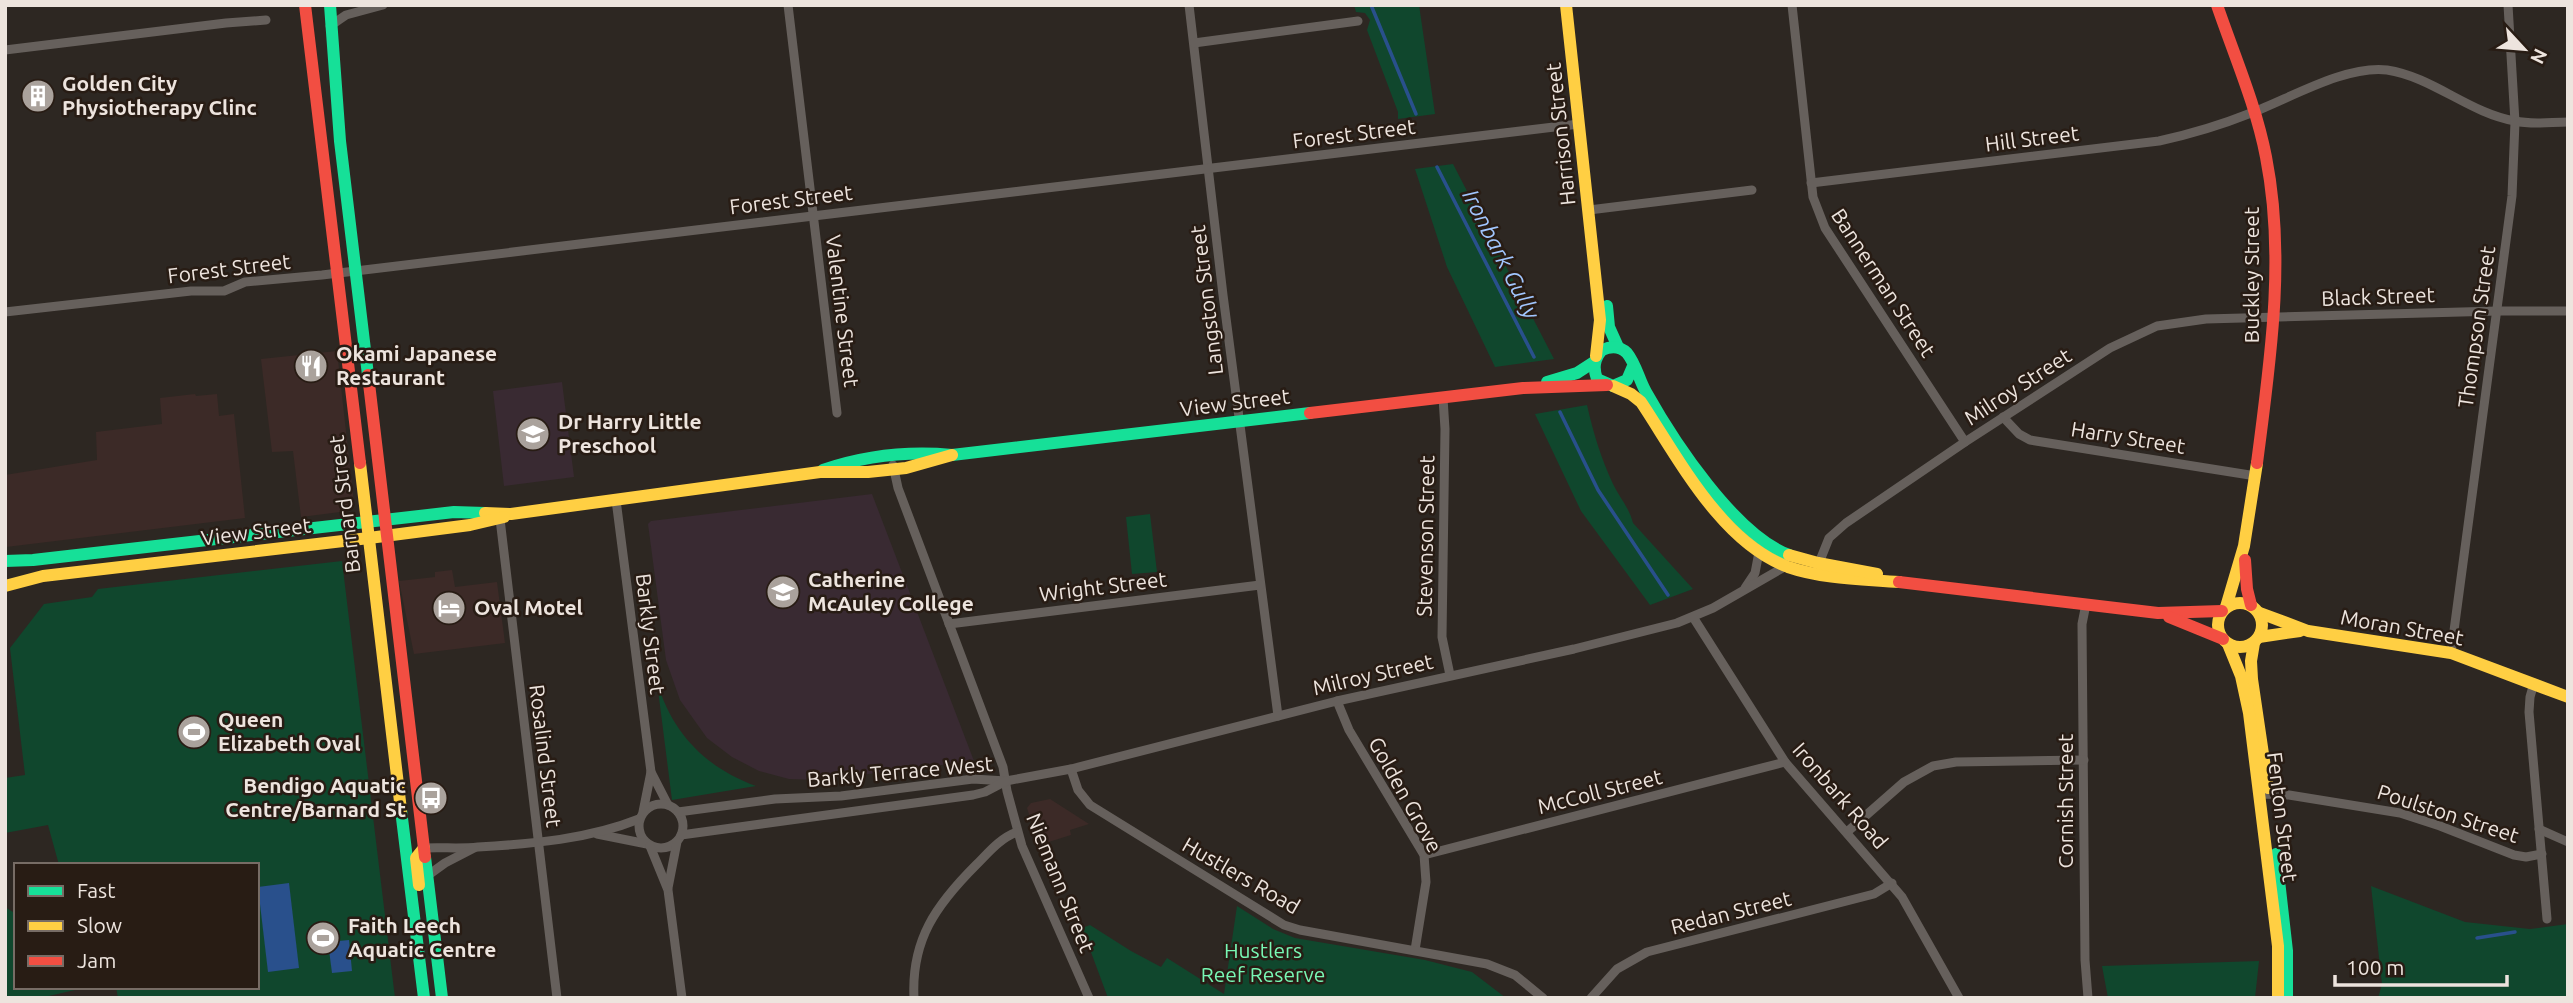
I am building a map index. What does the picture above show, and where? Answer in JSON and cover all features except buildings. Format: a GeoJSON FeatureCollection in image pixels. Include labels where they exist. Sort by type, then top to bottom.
{"type":"FeatureCollection","features":[{"type":"Feature","properties":{"kind":"street","name":"Barnard Street"},"geometry":{"type":"LineString","coordinates":[[305,5],[424,998]]}},
{"type":"Feature","properties":{"kind":"street"},"geometry":{"type":"LineString","coordinates":[[308,26],[312,5]]}},
{"type":"Feature","properties":{"kind":"street","name":"Barnard Street"},"geometry":{"type":"LineString","coordinates":[[330,5],[340,141],[428,876],[440,998]]}},
{"type":"Feature","properties":{"kind":"street"},"geometry":{"type":"LineString","coordinates":[[330,26],[346,15],[383,5]]}},
{"type":"Feature","properties":{"kind":"street","name":"Valentine Street"},"geometry":{"type":"LineString","coordinates":[[788,5],[837,413]]}},
{"type":"Feature","properties":{"kind":"street","name":"Langston Street"},"geometry":{"type":"LineString","coordinates":[[1189,5],[1278,716]]}},
{"type":"Feature","properties":{"kind":"street","name":"Harrison Street"},"geometry":{"type":"LineString","coordinates":[[1566,5],[1600,320],[1595,359]]}},
{"type":"Feature","properties":{"kind":"street","name":"Bannerman Street"},"geometry":{"type":"LineString","coordinates":[[1792,5],[1814,206],[1821,222],[1965,442]]}},
{"type":"Feature","properties":{"kind":"street","name":"Buckley Street"},"geometry":{"type":"LineString","coordinates":[[2217,5],[2266,157],[2272,207],[2274,317],[2256,476],[2244,550],[2224,609]]}},
{"type":"Feature","properties":{"kind":"street","name":"Thompson Street"},"geometry":{"type":"LineString","coordinates":[[2451,653],[2512,196],[2515,122],[2508,5]]}},
{"type":"Feature","properties":{"kind":"street"},"geometry":{"type":"LineString","coordinates":[[5,50],[266,20]]}},
{"type":"Feature","properties":{"kind":"street"},"geometry":{"type":"LineString","coordinates":[[1194,43],[1359,21]]}},
{"type":"Feature","properties":{"kind":"street","name":"Hill Street"},"geometry":{"type":"LineString","coordinates":[[1811,183],[2160,141],[2198,132],[2344,76],[2372,70],[2386,70],[2422,81],[2515,122]]}},
{"type":"Feature","properties":{"kind":"street"},"geometry":{"type":"LineString","coordinates":[[2515,122],[2568,122]]}},
{"type":"Feature","properties":{"kind":"street","name":"Forest Street"},"geometry":{"type":"LineString","coordinates":[[6,313],[191,291],[224,291],[245,282],[356,271],[1579,124]]}},
{"type":"Feature","properties":{"kind":"street"},"geometry":{"type":"LineString","coordinates":[[1589,211],[1752,190]]}},
{"type":"Feature","properties":{"kind":"street","name":"Harrison Street"},"geometry":{"type":"LineString","coordinates":[[1594,258],[1606,300],[1609,327],[1618,347]]}},
{"type":"Feature","properties":{"kind":"street","name":"Black Street"},"geometry":{"type":"LineString","coordinates":[[2274,317],[2568,311]]}},
{"type":"Feature","properties":{"kind":"street","name":"Milroy Street"},"geometry":{"type":"LineString","coordinates":[[1819,563],[1824,546],[1836,531],[2003,416],[2127,339],[2157,326],[2206,319],[2274,317]]}},
{"type":"Feature","properties":{"kind":"street"},"geometry":{"type":"LineString","coordinates":[[1918,583],[1767,553],[1721,501],[1644,390],[1628,354],[1618,347],[1605,348],[1595,359],[1593,368],[1597,379],[1632,394],[1641,402],[1718,516],[1736,535],[1786,566],[1810,573],[1847,578],[1918,583],[2158,613],[2224,609],[2238,602],[2256,609],[2263,625],[2257,640],[2241,647],[2199,627],[2158,613]]}},
{"type":"Feature","properties":{"kind":"street","name":"View Street"},"geometry":{"type":"LineString","coordinates":[[1523,388],[1570,375],[1595,359]]}},
{"type":"Feature","properties":{"kind":"street"},"geometry":{"type":"LineString","coordinates":[[1610,386],[1625,382],[1633,366]]}},
{"type":"Feature","properties":{"kind":"street","name":"View Street"},"geometry":{"type":"LineString","coordinates":[[5,586],[21,579],[43,576],[386,536],[505,516],[820,472],[842,464],[892,462],[936,453],[951,455],[1523,388],[1610,386]]}},
{"type":"Feature","properties":{"kind":"street","name":"Stevenson Street"},"geometry":{"type":"LineString","coordinates":[[1443,398],[1443,637],[1450,675]]}},
{"type":"Feature","properties":{"kind":"street","name":"Harry Street"},"geometry":{"type":"LineString","coordinates":[[2003,416],[2019,433],[2031,440],[2256,476]]}},
{"type":"Feature","properties":{"kind":"street"},"geometry":{"type":"LineString","coordinates":[[892,462],[898,488],[1006,781]]}},
{"type":"Feature","properties":{"kind":"street","name":"Barkly Street"},"geometry":{"type":"LineString","coordinates":[[615,500],[651,772],[668,805]]}},
{"type":"Feature","properties":{"kind":"street","name":"View Street"},"geometry":{"type":"LineString","coordinates":[[5,561],[454,512],[505,516]]}},
{"type":"Feature","properties":{"kind":"street","name":"Rosalind Street"},"geometry":{"type":"LineString","coordinates":[[505,516],[557,998]]}},
{"type":"Feature","properties":{"kind":"street","name":"Buckley Street"},"geometry":{"type":"LineString","coordinates":[[2244,550],[2246,580],[2256,609]]}},
{"type":"Feature","properties":{"kind":"street"},"geometry":{"type":"LineString","coordinates":[[1744,590],[1767,553]]}},
{"type":"Feature","properties":{"kind":"street","name":"Milroy Street"},"geometry":{"type":"LineString","coordinates":[[1006,781],[1071,769],[1337,701],[1574,649],[1693,617],[1786,566]]}},
{"type":"Feature","properties":{"kind":"street","name":"Wright Street"},"geometry":{"type":"LineString","coordinates":[[949,624],[1260,585]]}},
{"type":"Feature","properties":{"kind":"street","name":"Cornish Street"},"geometry":{"type":"LineString","coordinates":[[2086,604],[2082,624],[2085,960],[2088,998]]}},
{"type":"Feature","properties":{"kind":"street"},"geometry":{"type":"LineString","coordinates":[[2224,609],[2218,625],[2225,641]]}},
{"type":"Feature","properties":{"kind":"street","name":"Moran Street"},"geometry":{"type":"LineString","coordinates":[[2256,609],[2308,631],[2451,653],[2568,697]]}},
{"type":"Feature","properties":{"kind":"street","name":"Ironbark Road"},"geometry":{"type":"LineString","coordinates":[[1693,617],[1786,762],[1902,897],[1959,998]]}},
{"type":"Feature","properties":{"kind":"street","name":"Moran Street"},"geometry":{"type":"LineString","coordinates":[[2257,640],[2308,631]]}},
{"type":"Feature","properties":{"kind":"street","name":"Fenton Street"},"geometry":{"type":"LineString","coordinates":[[2257,640],[2251,661],[2252,679],[2278,946],[2278,998]]}},
{"type":"Feature","properties":{"kind":"street","name":"Fenton Street"},"geometry":{"type":"LineString","coordinates":[[2225,641],[2247,699],[2264,794],[2286,932],[2287,998]]}},
{"type":"Feature","properties":{"kind":"street"},"geometry":{"type":"LineString","coordinates":[[2534,683],[2529,696],[2529,712],[2547,919]]}},
{"type":"Feature","properties":{"kind":"street","name":"Golden Grove"},"geometry":{"type":"LineString","coordinates":[[1337,701],[1349,730],[1423,855],[1426,882],[1415,950]]}},
{"type":"Feature","properties":{"kind":"street"},"geometry":{"type":"LineString","coordinates":[[1847,832],[1904,782],[1933,766],[1956,762],[2084,760]]}},
{"type":"Feature","properties":{"kind":"street","name":"McColl Street"},"geometry":{"type":"LineString","coordinates":[[1423,855],[1786,762]]}},
{"type":"Feature","properties":{"kind":"street","name":"Hustlers Road"},"geometry":{"type":"LineString","coordinates":[[1071,769],[1078,790],[1090,805],[1284,925],[1487,964],[1515,975],[1543,998]]}},
{"type":"Feature","properties":{"kind":"street","name":"Barkly Street"},"geometry":{"type":"LineString","coordinates":[[641,816],[651,772]]}},
{"type":"Feature","properties":{"kind":"street","name":"Barkly Terrace West"},"geometry":{"type":"LineString","coordinates":[[678,812],[775,799],[831,797],[973,779],[1006,781]]}},
{"type":"Feature","properties":{"kind":"street","name":"Barkly Terrace West"},"geometry":{"type":"LineString","coordinates":[[679,838],[973,795],[1006,781]]}},
{"type":"Feature","properties":{"kind":"street","name":"Niemann Street"},"geometry":{"type":"LineString","coordinates":[[1006,781],[1017,832],[1088,998]]}},
{"type":"Feature","properties":{"kind":"street","name":"Poulston Street"},"geometry":{"type":"LineString","coordinates":[[2264,794],[2377,808],[2430,822],[2514,855],[2526,857],[2542,854]]}},
{"type":"Feature","properties":{"kind":"street"},"geometry":{"type":"LineString","coordinates":[[420,958],[424,925],[416,858],[424,848],[475,848],[596,834],[641,816],[654,804],[668,805],[678,812],[683,823],[668,890]]}},
{"type":"Feature","properties":{"kind":"street"},"geometry":{"type":"LineString","coordinates":[[641,816],[639,833],[648,845],[668,890],[682,998]]}},
{"type":"Feature","properties":{"kind":"street","name":"Poulston Street"},"geometry":{"type":"LineString","coordinates":[[2539,829],[2568,842]]}},
{"type":"Feature","properties":{"kind":"street"},"geometry":{"type":"LineString","coordinates":[[914,998],[915,964],[927,926],[953,888],[1002,840],[1017,832]]}},
{"type":"Feature","properties":{"kind":"street"},"geometry":{"type":"LineString","coordinates":[[596,834],[664,848],[679,838]]}},
{"type":"Feature","properties":{"kind":"street"},"geometry":{"type":"LineString","coordinates":[[428,876],[444,863],[475,848]]}},
{"type":"Feature","properties":{"kind":"street","name":"Redan Street"},"geometry":{"type":"LineString","coordinates":[[1591,998],[1618,969],[1647,952],[1874,894],[1892,883]]}},
{"type":"Feature","properties":{"kind":"shaded area"},"geometry":{"type":"Polygon","coordinates":[[[337,351],[354,503],[348,511],[301,517],[293,451],[272,452],[261,359],[337,351]]]}},
{"type":"Feature","properties":{"kind":"shaded area","name":"Dr Harry Little Preschool"},"geometry":{"type":"Polygon","coordinates":[[[562,382],[574,477],[504,486],[493,391],[562,382]]]}},
{"type":"Feature","properties":{"kind":"shaded area"},"geometry":{"type":"Polygon","coordinates":[[[217,394],[219,416],[234,414],[245,518],[6,547],[5,475],[97,460],[96,432],[162,424],[160,398],[217,394]]]}},
{"type":"Feature","properties":{"kind":"shaded area","name":"Catherine McAuley College"},"geometry":{"type":"Polygon","coordinates":[[[872,494],[974,761],[820,780],[789,779],[759,771],[732,757],[707,738],[680,700],[666,660],[648,524],[651,521],[872,494]]]}},
{"type":"Feature","properties":{"kind":"shaded area"},"geometry":{"type":"Polygon","coordinates":[[[452,570],[455,587],[497,582],[505,643],[414,654],[399,581],[435,577],[435,572],[452,570]]]}},
{"type":"Feature","properties":{"kind":"shaded area"},"geometry":{"type":"Polygon","coordinates":[[[1050,799],[1089,824],[1070,830],[1071,835],[1039,845],[1027,808],[1031,803],[1050,799]]]}},
{"type":"Feature","properties":{"kind":"green space"},"geometry":{"type":"Polygon","coordinates":[[[1354,5],[1419,5],[1435,114],[1398,119],[1398,112],[1367,30],[1370,20],[1365,13],[1356,12],[1354,5]]]}},
{"type":"Feature","properties":{"kind":"green space"},"geometry":{"type":"Polygon","coordinates":[[[1453,164],[1554,359],[1495,367],[1447,267],[1415,169],[1453,164]]]}},
{"type":"Feature","properties":{"kind":"green space"},"geometry":{"type":"Polygon","coordinates":[[[1587,405],[1605,464],[1633,523],[1693,589],[1650,605],[1581,511],[1535,414],[1587,405]]]}},
{"type":"Feature","properties":{"kind":"green space"},"geometry":{"type":"Polygon","coordinates":[[[1150,514],[1157,572],[1132,574],[1126,517],[1150,514]]]}},
{"type":"Feature","properties":{"kind":"green space"},"geometry":{"type":"Polygon","coordinates":[[[342,561],[395,998],[118,998],[116,989],[259,989],[259,863],[58,863],[48,825],[5,833],[5,778],[25,775],[10,648],[44,604],[92,597],[98,589],[342,561]]]}},
{"type":"Feature","properties":{"kind":"green space"},"geometry":{"type":"Polygon","coordinates":[[[657,682],[672,717],[693,746],[722,769],[756,786],[672,800],[657,682]]]}},
{"type":"Feature","properties":{"kind":"green space"},"geometry":{"type":"Polygon","coordinates":[[[2371,886],[2465,922],[2530,929],[2568,924],[2568,998],[2378,998],[2382,984],[2371,886]]]}},
{"type":"Feature","properties":{"kind":"green space","name":"Hustlers Reef Reserve"},"geometry":{"type":"Polygon","coordinates":[[[1237,906],[1273,929],[1295,938],[1425,960],[1472,972],[1506,998],[1108,998],[1082,928],[1090,925],[1161,967],[1167,958],[1224,994],[1237,906]]]}},
{"type":"Feature","properties":{"kind":"green space"},"geometry":{"type":"Polygon","coordinates":[[[5,907],[14,913],[14,989],[79,989],[40,998],[5,998],[5,907]]]}},
{"type":"Feature","properties":{"kind":"green space"},"geometry":{"type":"Polygon","coordinates":[[[2259,961],[2255,998],[2108,998],[2102,966],[2259,961]]]}},
{"type":"Feature","properties":{"kind":"water"},"geometry":{"type":"Polygon","coordinates":[[[289,883],[299,968],[268,972],[259,887],[289,883]]]}},
{"type":"Feature","properties":{"kind":"water"},"geometry":{"type":"Polygon","coordinates":[[[349,940],[352,971],[332,973],[328,942],[349,940]]]}},
{"type":"Feature","properties":{"kind":"waterway","name":"Ironbark Gully"},"geometry":{"type":"LineString","coordinates":[[1371,5],[1416,114]]}},
{"type":"Feature","properties":{"kind":"waterway","name":"Ironbark Gully"},"geometry":{"type":"LineString","coordinates":[[1437,167],[1534,357]]}},
{"type":"Feature","properties":{"kind":"waterway","name":"Ironbark Gully"},"geometry":{"type":"LineString","coordinates":[[1560,412],[1598,490],[1668,595]]}},
{"type":"Feature","properties":{"kind":"waterway"},"geometry":{"type":"LineString","coordinates":[[2477,938],[2515,932]]}},
{"type":"Feature","properties":{"kind":"traffic: fast"},"geometry":{"type":"LineString","coordinates":[[330,5],[340,141],[368,375]]}},
{"type":"Feature","properties":{"kind":"traffic: fast"},"geometry":{"type":"LineString","coordinates":[[1607,306],[1609,327],[1618,347]]}},
{"type":"Feature","properties":{"kind":"traffic: fast"},"geometry":{"type":"LineString","coordinates":[[1633,366],[1627,380],[1613,386],[1597,379],[1595,371],[1596,360],[1602,350],[1615,347],[1627,353],[1658,413],[1708,485],[1748,528],[1768,544],[1789,555]]}},
{"type":"Feature","properties":{"kind":"traffic: fast"},"geometry":{"type":"LineString","coordinates":[[1547,382],[1577,373],[1594,362]]}},
{"type":"Feature","properties":{"kind":"traffic: fast"},"geometry":{"type":"LineString","coordinates":[[823,470],[854,461],[887,456],[952,455],[1310,413]]}},
{"type":"Feature","properties":{"kind":"traffic: fast"},"geometry":{"type":"LineString","coordinates":[[5,561],[454,512],[485,513]]}},
{"type":"Feature","properties":{"kind":"traffic: fast"},"geometry":{"type":"LineString","coordinates":[[401,810],[424,998]]}},
{"type":"Feature","properties":{"kind":"traffic: fast"},"geometry":{"type":"LineString","coordinates":[[2276,854],[2287,951],[2287,998]]}},
{"type":"Feature","properties":{"kind":"traffic: fast"},"geometry":{"type":"LineString","coordinates":[[425,857],[442,998]]}},
{"type":"Feature","properties":{"kind":"traffic: slow"},"geometry":{"type":"LineString","coordinates":[[1566,5],[1600,320],[1596,356]]}},
{"type":"Feature","properties":{"kind":"traffic: slow"},"geometry":{"type":"LineString","coordinates":[[1613,386],[1641,402],[1687,473],[1722,519],[1742,539],[1764,555],[1788,567],[1815,574],[1899,582]]}},
{"type":"Feature","properties":{"kind":"traffic: slow"},"geometry":{"type":"LineString","coordinates":[[485,513],[511,514],[820,472],[868,472],[906,468],[952,455]]}},
{"type":"Feature","properties":{"kind":"traffic: slow"},"geometry":{"type":"LineString","coordinates":[[360,463],[401,810]]}},
{"type":"Feature","properties":{"kind":"traffic: slow"},"geometry":{"type":"LineString","coordinates":[[2226,607],[2244,546],[2257,463]]}},
{"type":"Feature","properties":{"kind":"traffic: slow"},"geometry":{"type":"LineString","coordinates":[[5,586],[43,576],[369,538],[470,525],[504,517]]}},
{"type":"Feature","properties":{"kind":"traffic: slow"},"geometry":{"type":"LineString","coordinates":[[1789,555],[1877,574]]}},
{"type":"Feature","properties":{"kind":"traffic: slow"},"geometry":{"type":"LineString","coordinates":[[2240,603],[2249,604],[2256,609],[2261,616],[2262,625],[2261,634],[2256,641],[2249,646],[2240,647],[2231,646],[2224,641],[2219,634],[2218,625],[2219,616],[2224,609],[2231,604],[2240,603]]}},
{"type":"Feature","properties":{"kind":"traffic: slow"},"geometry":{"type":"LineString","coordinates":[[2260,613],[2308,631],[2451,653],[2568,697]]}},
{"type":"Feature","properties":{"kind":"traffic: slow"},"geometry":{"type":"LineString","coordinates":[[2259,637],[2300,631]]}},
{"type":"Feature","properties":{"kind":"traffic: slow"},"geometry":{"type":"LineString","coordinates":[[2254,643],[2252,679],[2268,788]]}},
{"type":"Feature","properties":{"kind":"traffic: slow"},"geometry":{"type":"LineString","coordinates":[[2228,644],[2241,676],[2249,713],[2278,946],[2278,998]]}},
{"type":"Feature","properties":{"kind":"traffic: slow"},"geometry":{"type":"LineString","coordinates":[[419,885],[416,858],[424,848]]}},
{"type":"Feature","properties":{"kind":"traffic: jam"},"geometry":{"type":"LineString","coordinates":[[305,5],[360,463]]}},
{"type":"Feature","properties":{"kind":"traffic: jam"},"geometry":{"type":"LineString","coordinates":[[2217,5],[2257,118],[2272,195],[2275,233],[2274,310],[2257,463]]}},
{"type":"Feature","properties":{"kind":"traffic: jam"},"geometry":{"type":"LineString","coordinates":[[368,375],[425,857]]}},
{"type":"Feature","properties":{"kind":"traffic: jam"},"geometry":{"type":"LineString","coordinates":[[1310,413],[1523,388],[1607,385]]}},
{"type":"Feature","properties":{"kind":"traffic: jam"},"geometry":{"type":"LineString","coordinates":[[2245,560],[2251,605]]}},
{"type":"Feature","properties":{"kind":"traffic: jam"},"geometry":{"type":"LineString","coordinates":[[1899,582],[2158,613],[2222,611]]}},
{"type":"Feature","properties":{"kind":"traffic: jam"},"geometry":{"type":"LineString","coordinates":[[2169,617],[2223,639]]}},
{"type":"Feature","properties":{"kind":"place","name":"Golden City Physiotherapy Clinc"},"geometry":{"type":"Point","coordinates":[38,96]}},
{"type":"Feature","properties":{"kind":"place","name":"Okami Japanese Restaurant"},"geometry":{"type":"Point","coordinates":[311,366]}},
{"type":"Feature","properties":{"kind":"place","name":"Dr Harry Little Preschool"},"geometry":{"type":"Point","coordinates":[533,434]}},
{"type":"Feature","properties":{"kind":"place","name":"Catherine McAuley College"},"geometry":{"type":"Point","coordinates":[783,592]}},
{"type":"Feature","properties":{"kind":"place","name":"Oval Motel"},"geometry":{"type":"Point","coordinates":[449,608]}},
{"type":"Feature","properties":{"kind":"place","name":"Queen Elizabeth Oval"},"geometry":{"type":"Point","coordinates":[194,732]}},
{"type":"Feature","properties":{"kind":"place","name":"Bendigo Aquatic Centre/Barnard St"},"geometry":{"type":"Point","coordinates":[431,798]}},
{"type":"Feature","properties":{"kind":"place","name":"Faith Leech Aquatic Centre"},"geometry":{"type":"Point","coordinates":[323,938]}}]}
